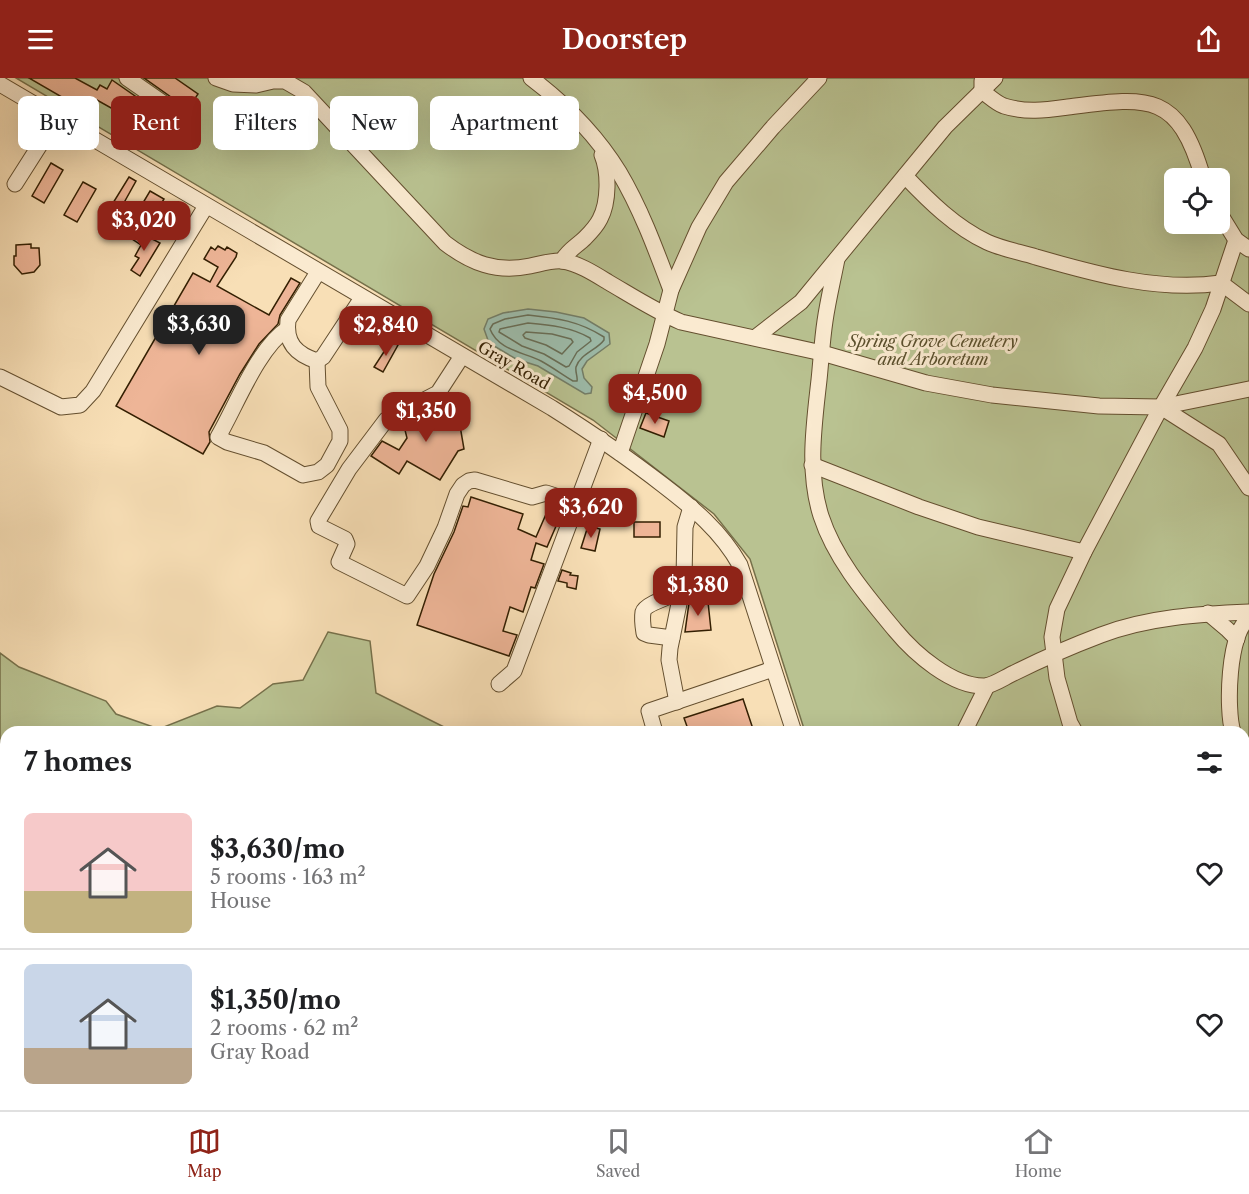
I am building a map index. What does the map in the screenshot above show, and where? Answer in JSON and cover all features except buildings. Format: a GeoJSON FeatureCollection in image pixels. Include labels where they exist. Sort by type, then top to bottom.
{"type":"FeatureCollection","features":[{"type":"Feature","properties":{"kind":"street"},"geometry":{"type":"LineString","coordinates":[[127,78],[153,96]]}},
{"type":"Feature","properties":{"kind":"street"},"geometry":{"type":"LineString","coordinates":[[216,78],[233,84],[256,85],[287,80],[304,92],[445,243],[462,256],[492,268],[512,269],[562,261],[590,272],[664,315],[681,322],[822,353],[926,383],[992,395],[1099,406],[1161,407],[1249,389]]}},
{"type":"Feature","properties":{"kind":"street"},"geometry":{"type":"LineString","coordinates":[[531,78],[554,96],[597,143],[624,182],[652,238],[671,291]]}},
{"type":"Feature","properties":{"kind":"street"},"geometry":{"type":"LineString","coordinates":[[620,453],[671,291],[699,227],[726,182],[819,78]]}},
{"type":"Feature","properties":{"kind":"street"},"geometry":{"type":"LineString","coordinates":[[756,337],[801,302],[982,84],[994,78]]}},
{"type":"Feature","properties":{"kind":"street","name":"Gray Road"},"geometry":{"type":"LineString","coordinates":[[0,84],[20,96]]}},
{"type":"Feature","properties":{"kind":"street"},"geometry":{"type":"LineString","coordinates":[[982,84],[1002,106],[1035,112],[1125,101],[1157,105],[1178,122],[1195,150],[1200,168]]}},
{"type":"Feature","properties":{"kind":"street","name":"Gray Road"},"geometry":{"type":"LineString","coordinates":[[99,143],[552,408],[620,453],[691,507],[712,526],[740,565],[792,726]]}},
{"type":"Feature","properties":{"kind":"street"},"geometry":{"type":"LineString","coordinates":[[562,261],[567,252],[585,238],[600,219],[605,201],[606,165],[597,143]]}},
{"type":"Feature","properties":{"kind":"street"},"geometry":{"type":"LineString","coordinates":[[15,184],[37,150]]}},
{"type":"Feature","properties":{"kind":"street"},"geometry":{"type":"LineString","coordinates":[[904,176],[953,222],[988,243],[1114,278],[1172,285],[1221,283],[1249,304]]}},
{"type":"Feature","properties":{"kind":"street"},"geometry":{"type":"LineString","coordinates":[[0,377],[61,407],[80,405],[93,391],[206,206]]}},
{"type":"Feature","properties":{"kind":"street"},"geometry":{"type":"LineString","coordinates":[[1230,230],[1236,240],[1249,249]]}},
{"type":"Feature","properties":{"kind":"street"},"geometry":{"type":"LineString","coordinates":[[1072,726],[1058,678],[1052,637],[1058,609],[1084,552],[1214,309],[1236,240]]}},
{"type":"Feature","properties":{"kind":"street"},"geometry":{"type":"LineString","coordinates":[[837,259],[825,321],[814,422],[812,465],[814,493],[834,547],[865,593],[902,639],[922,659],[950,676],[972,684],[987,686],[1105,633],[1155,620],[1208,613],[1249,612]]}},
{"type":"Feature","properties":{"kind":"street"},"geometry":{"type":"LineString","coordinates":[[317,361],[296,351],[289,341],[287,329],[288,320],[318,272]]}},
{"type":"Feature","properties":{"kind":"street"},"geometry":{"type":"LineString","coordinates":[[317,361],[323,357],[362,298]]}},
{"type":"Feature","properties":{"kind":"street"},"geometry":{"type":"LineString","coordinates":[[287,329],[276,336],[270,345],[243,388],[218,437],[264,453],[303,475],[318,472],[327,465],[337,448],[340,435],[318,387],[317,361]]}},
{"type":"Feature","properties":{"kind":"street"},"geometry":{"type":"LineString","coordinates":[[462,356],[438,393],[386,420],[350,469],[318,521],[319,526],[345,539],[347,543],[339,562],[407,596],[427,566],[445,528],[457,494],[469,481],[475,480],[532,497],[546,493],[577,503]]}},
{"type":"Feature","properties":{"kind":"street"},"geometry":{"type":"LineString","coordinates":[[1161,407],[1219,444],[1249,488]]}},
{"type":"Feature","properties":{"kind":"street"},"geometry":{"type":"LineString","coordinates":[[499,684],[514,671],[601,440]]}},
{"type":"Feature","properties":{"kind":"street"},"geometry":{"type":"LineString","coordinates":[[812,465],[919,507],[978,527],[1084,552]]}},
{"type":"Feature","properties":{"kind":"street"},"geometry":{"type":"LineString","coordinates":[[677,702],[669,660],[682,591],[685,527],[691,507]]}},
{"type":"Feature","properties":{"kind":"street"},"geometry":{"type":"LineString","coordinates":[[672,638],[644,633],[643,612],[645,608],[682,591]]}},
{"type":"Feature","properties":{"kind":"street"},"geometry":{"type":"LineString","coordinates":[[1208,613],[1237,639]]}},
{"type":"Feature","properties":{"kind":"street"},"geometry":{"type":"LineString","coordinates":[[1231,726],[1231,666],[1237,639],[1245,621],[1249,619]]}},
{"type":"Feature","properties":{"kind":"street"},"geometry":{"type":"LineString","coordinates":[[653,726],[649,711],[773,669]]}},
{"type":"Feature","properties":{"kind":"street"},"geometry":{"type":"LineString","coordinates":[[967,726],[987,686]]}},
{"type":"Feature","properties":{"kind":"green space","name":"Spring Grove Cemetery and Arboretum"},"geometry":{"type":"Polygon","coordinates":[[[16,78],[1249,78],[1249,726],[803,726],[750,559],[714,514],[593,420],[137,150],[201,150],[201,96],[111,96],[111,134],[99,127],[99,96],[46,96],[16,78]]]}},
{"type":"Feature","properties":{"kind":"green space"},"geometry":{"type":"Polygon","coordinates":[[[328,632],[370,641],[376,693],[442,726],[167,726],[217,706],[240,708],[273,684],[303,680],[328,632]]]}},
{"type":"Feature","properties":{"kind":"green space"},"geometry":{"type":"Polygon","coordinates":[[[0,653],[19,667],[106,701],[116,714],[150,726],[0,726],[0,653]]]}},
{"type":"Feature","properties":{"kind":"water"},"geometry":{"type":"Polygon","coordinates":[[[528,309],[584,318],[609,333],[610,344],[587,361],[582,369],[584,378],[592,387],[591,393],[585,394],[538,366],[516,359],[489,343],[484,329],[488,319],[503,313],[528,309]]]}}]}
